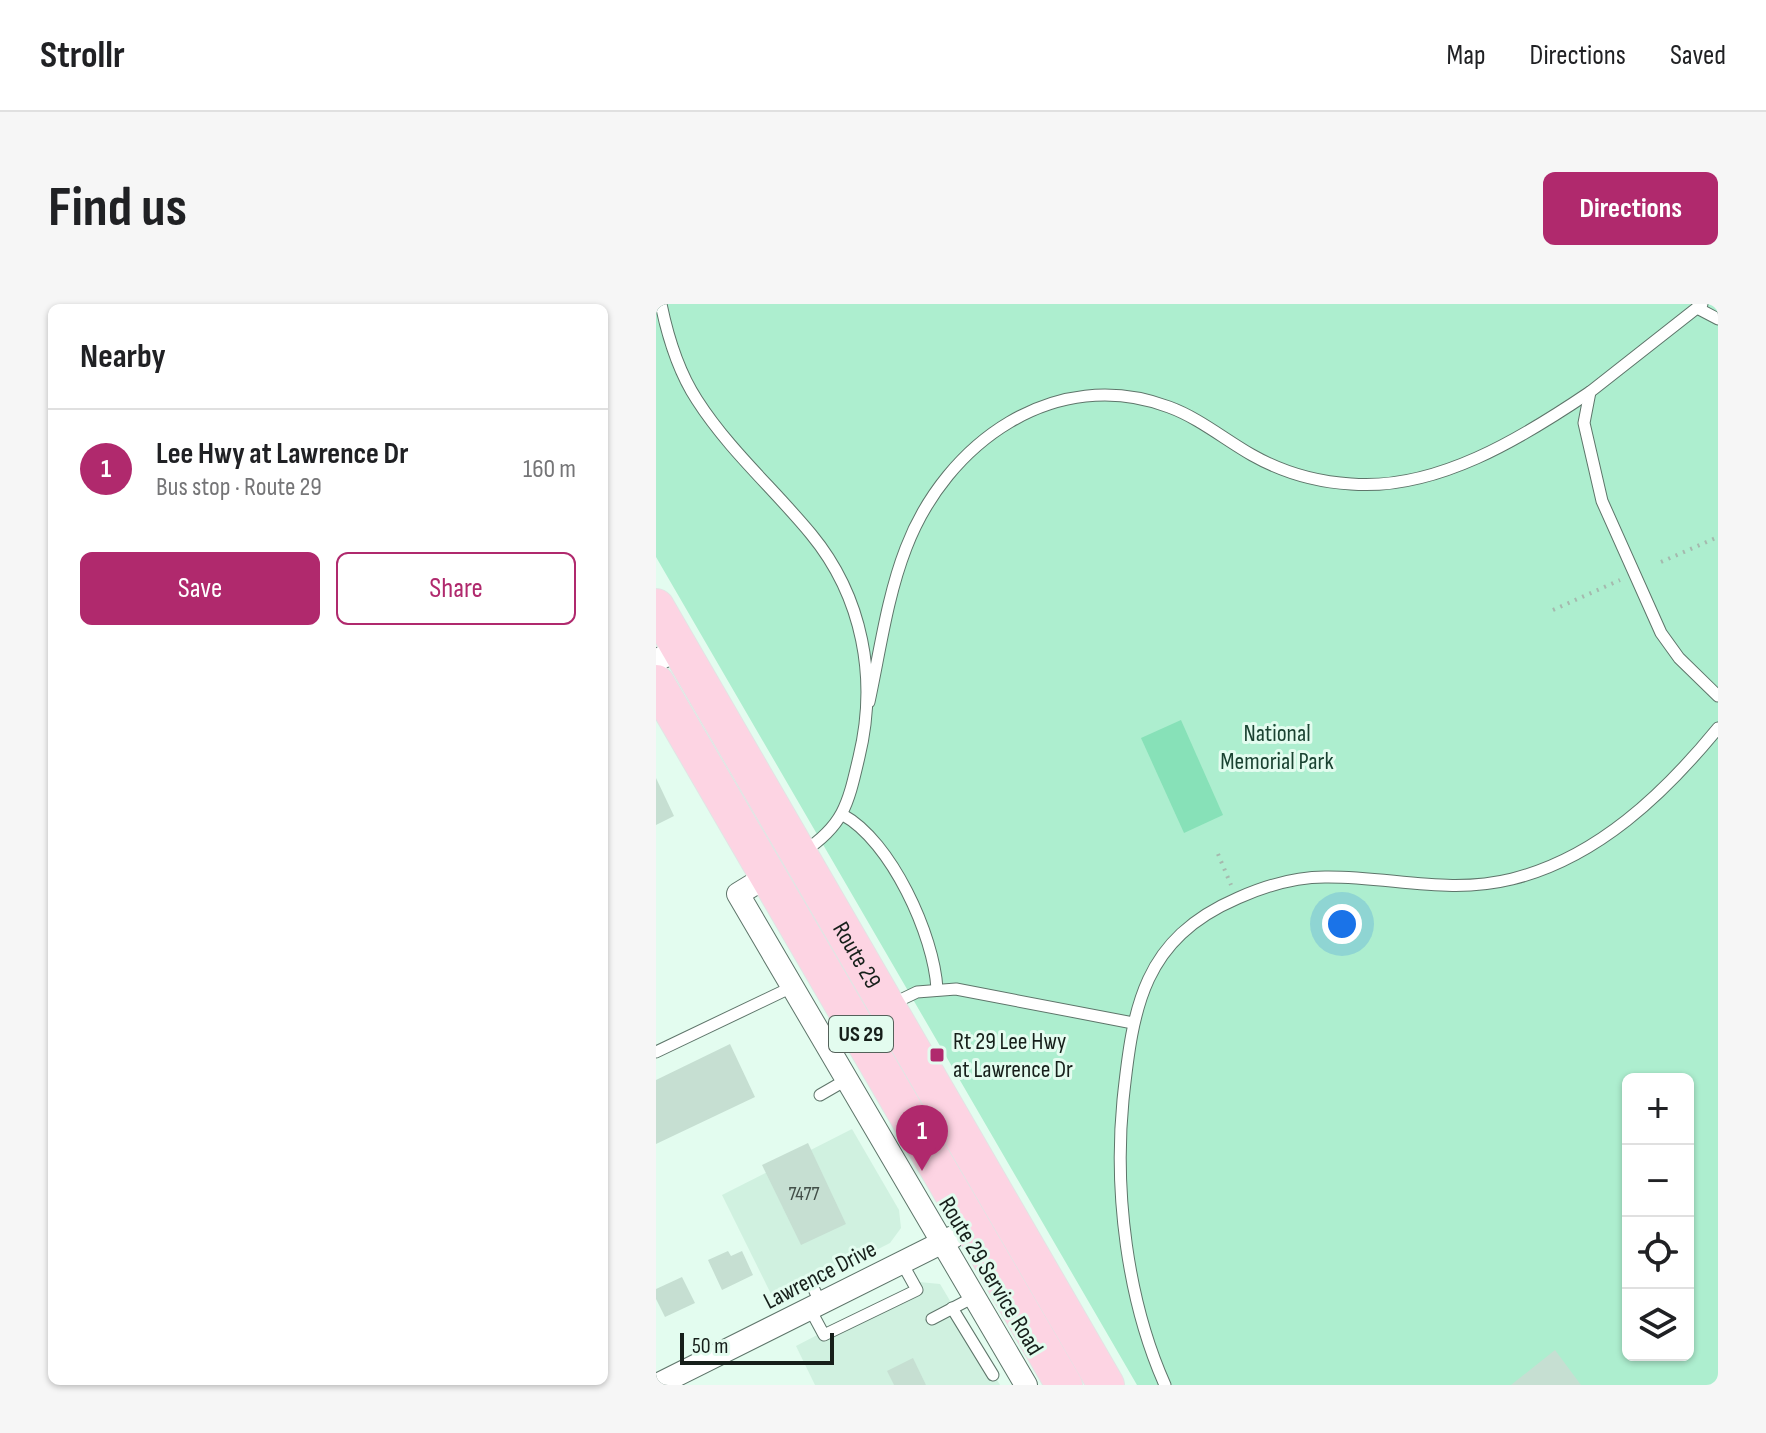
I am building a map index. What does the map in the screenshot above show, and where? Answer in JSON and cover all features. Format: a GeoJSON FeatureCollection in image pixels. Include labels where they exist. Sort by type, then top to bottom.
{"type":"FeatureCollection","features":[{"type":"Feature","properties":{"kind":"main road","name":"Route 29"},"geometry":{"type":"LineString","coordinates":[[656,607],[668,654],[799,855],[871,1014],[973,1225],[1064,1385]]}},
{"type":"Feature","properties":{"kind":"main road","name":"Route 29"},"geometry":{"type":"LineString","coordinates":[[656,683],[769,875],[871,1014]]}},
{"type":"Feature","properties":{"kind":"main road","name":"Route 29"},"geometry":{"type":"LineString","coordinates":[[973,1225],[1106,1385]]}},
{"type":"Feature","properties":{"kind":"street","name":"Route 29 Service Road"},"geometry":{"type":"LineString","coordinates":[[769,875],[738,894],[846,1080],[875,1145],[973,1225],[974,1297],[1026,1385]]}},
{"type":"Feature","properties":{"kind":"street","name":"Lawrence Drive"},"geometry":{"type":"LineString","coordinates":[[657,1385],[973,1225]]}},
{"type":"Feature","properties":{"kind":"lane"},"geometry":{"type":"LineString","coordinates":[[661,304],[680,368],[696,400],[729,444],[811,534],[836,572],[860,631],[869,702]]}},
{"type":"Feature","properties":{"kind":"lane"},"geometry":{"type":"LineString","coordinates":[[799,855],[827,836],[843,815],[863,741],[895,581],[921,515],[964,457],[992,432],[1045,404],[1093,394],[1141,398],[1201,422],[1254,456],[1318,480],[1353,485],[1421,477],[1466,461],[1551,418],[1590,392],[1700,306],[1718,319]]}},
{"type":"Feature","properties":{"kind":"lane"},"geometry":{"type":"LineString","coordinates":[[1590,392],[1584,423],[1602,501],[1661,633],[1679,658],[1718,696]]}},
{"type":"Feature","properties":{"kind":"lane"},"geometry":{"type":"LineString","coordinates":[[1165,1385],[1141,1314],[1125,1223],[1123,1106],[1133,1023],[1143,989],[1160,956],[1189,925],[1214,909],[1260,888],[1293,880],[1324,877],[1441,887],[1512,879],[1548,868],[1615,830],[1660,792],[1718,728]]}},
{"type":"Feature","properties":{"kind":"lane"},"geometry":{"type":"LineString","coordinates":[[843,815],[871,834],[884,849],[904,886],[934,962],[937,989]]}},
{"type":"Feature","properties":{"kind":"lane"},"geometry":{"type":"LineString","coordinates":[[656,1052],[792,987]]}},
{"type":"Feature","properties":{"kind":"lane"},"geometry":{"type":"LineString","coordinates":[[871,1014],[917,992],[937,989],[1133,1023]]}},
{"type":"Feature","properties":{"kind":"lane"},"geometry":{"type":"LineString","coordinates":[[820,1095],[846,1080]]}},
{"type":"Feature","properties":{"kind":"lane"},"geometry":{"type":"LineString","coordinates":[[810,1281],[824,1335],[917,1290],[902,1263]]}},
{"type":"Feature","properties":{"kind":"lane"},"geometry":{"type":"LineString","coordinates":[[932,1319],[974,1297]]}},
{"type":"Feature","properties":{"kind":"lane"},"geometry":{"type":"LineString","coordinates":[[952,1308],[993,1375]]}},
{"type":"Feature","properties":{"kind":"path"},"geometry":{"type":"LineString","coordinates":[[1661,562],[1718,537]]}},
{"type":"Feature","properties":{"kind":"path"},"geometry":{"type":"LineString","coordinates":[[1553,610],[1611,584]]}},
{"type":"Feature","properties":{"kind":"path"},"geometry":{"type":"LineString","coordinates":[[1218,854],[1228,878]]}},
{"type":"Feature","properties":{"kind":"shaded area"},"geometry":{"type":"Polygon","coordinates":[[[1181,720],[1223,815],[1184,833],[1141,738],[1181,720]]]}},
{"type":"Feature","properties":{"kind":"shaded area"},"geometry":{"type":"Polygon","coordinates":[[[852,1129],[899,1210],[901,1228],[890,1243],[775,1302],[722,1195],[852,1129]]]}},
{"type":"Feature","properties":{"kind":"shaded area"},"geometry":{"type":"Polygon","coordinates":[[[919,1282],[940,1284],[1000,1385],[815,1385],[796,1346],[919,1282]]]}},
{"type":"Feature","properties":{"kind":"green space","name":"National Memorial Park"},"geometry":{"type":"Polygon","coordinates":[[[656,304],[1718,304],[1718,1385],[1137,1385],[656,557],[656,304]]]}},
{"type":"Feature","properties":{"kind":"building"},"geometry":{"type":"Polygon","coordinates":[[[656,778],[674,816],[656,825],[656,778]]]}},
{"type":"Feature","properties":{"kind":"building"},"geometry":{"type":"Polygon","coordinates":[[[730,1044],[755,1097],[656,1144],[656,1080],[730,1044]]]}},
{"type":"Feature","properties":{"kind":"building"},"geometry":{"type":"Polygon","coordinates":[[[808,1143],[846,1224],[801,1245],[762,1165],[808,1143]]]}},
{"type":"Feature","properties":{"kind":"building"},"geometry":{"type":"Polygon","coordinates":[[[728,1251],[731,1256],[742,1251],[753,1275],[722,1290],[708,1260],[728,1251]]]}},
{"type":"Feature","properties":{"kind":"building"},"geometry":{"type":"Polygon","coordinates":[[[682,1277],[695,1303],[665,1317],[656,1299],[656,1289],[682,1277]]]}},
{"type":"Feature","properties":{"kind":"building"},"geometry":{"type":"Polygon","coordinates":[[[1555,1350],[1581,1385],[1511,1385],[1555,1350]]]}},
{"type":"Feature","properties":{"kind":"building"},"geometry":{"type":"Polygon","coordinates":[[[913,1358],[926,1385],[894,1385],[887,1371],[913,1358]]]}},
{"type":"Feature","properties":{"kind":"place","name":"Rt 29 Lee Hwy at Lawrence Dr"},"geometry":{"type":"Point","coordinates":[937,1055]}},
{"type":"Feature","properties":{"kind":"place","name":"Lee Hwy at Lawrence Dr"},"geometry":{"type":"Point","coordinates":[922,1171]}}]}
